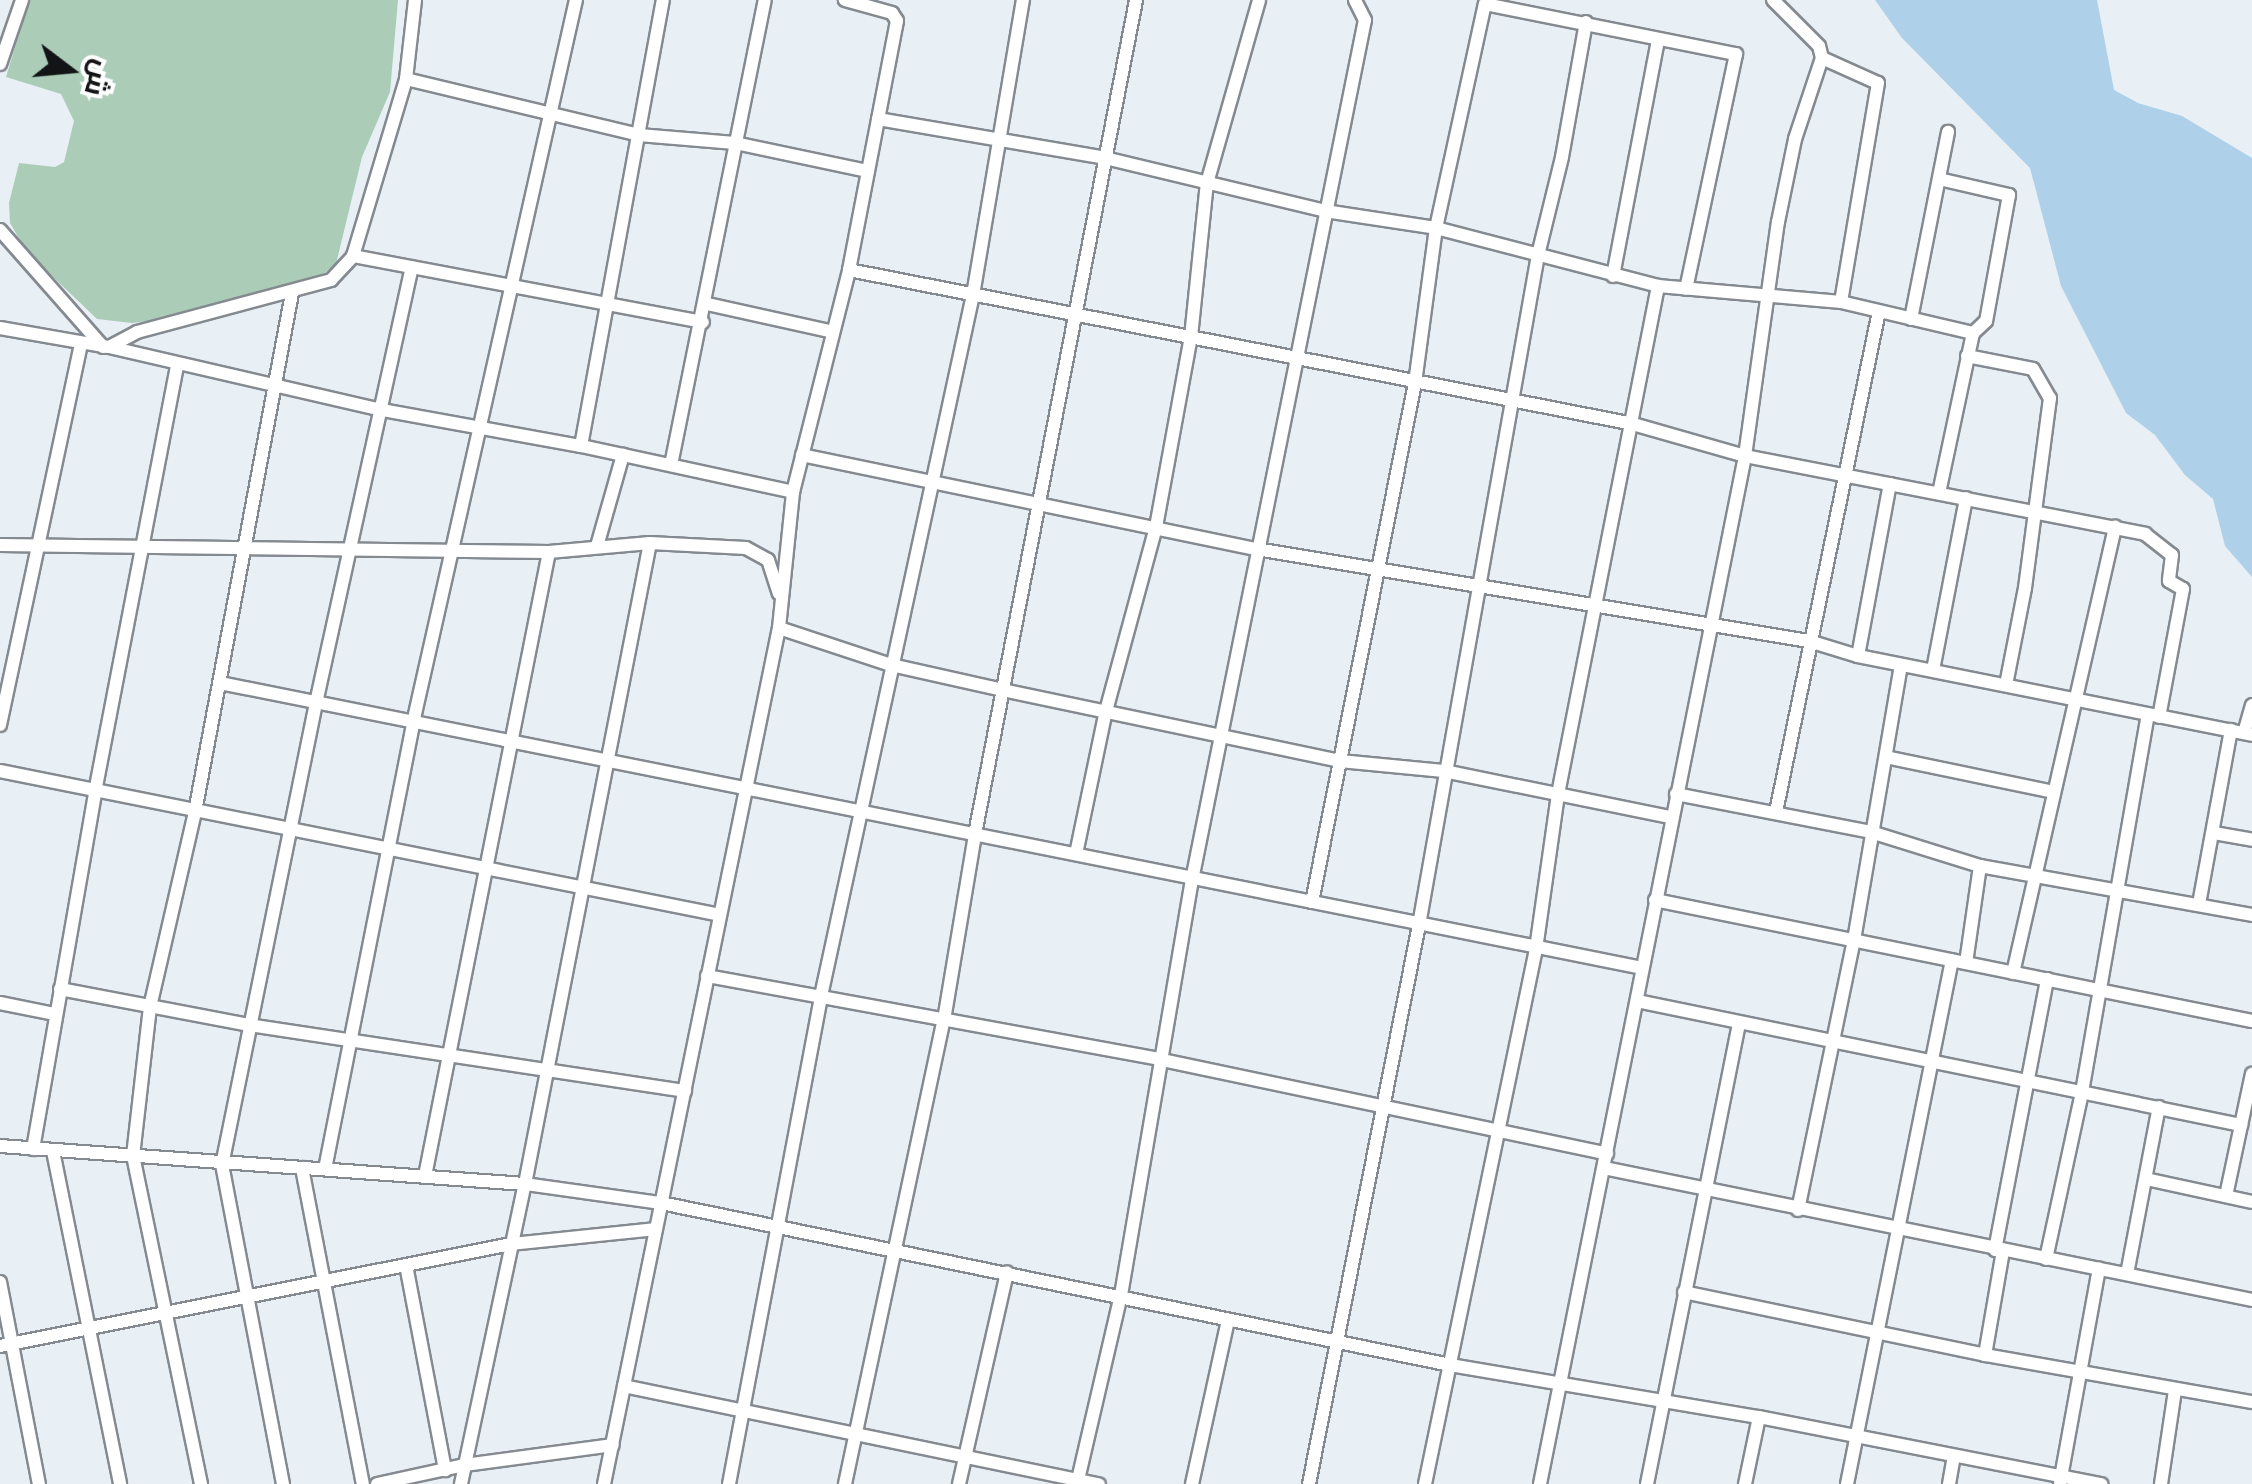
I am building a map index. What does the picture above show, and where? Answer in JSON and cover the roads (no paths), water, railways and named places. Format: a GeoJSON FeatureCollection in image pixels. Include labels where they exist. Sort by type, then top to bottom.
{"type":"FeatureCollection","features":[{"type":"Feature","properties":{"kind":"street"},"geometry":{"type":"LineString","coordinates":[[0,64],[22,0]]}},
{"type":"Feature","properties":{"kind":"street"},"geometry":{"type":"LineString","coordinates":[[106,347],[137,332],[331,280],[353,256],[406,79],[415,0]]}},
{"type":"Feature","properties":{"kind":"street"},"geometry":{"type":"LineString","coordinates":[[325,1169],[414,724],[576,0]]}},
{"type":"Feature","properties":{"kind":"street"},"geometry":{"type":"LineString","coordinates":[[581,446],[662,0]]}},
{"type":"Feature","properties":{"kind":"street"},"geometry":{"type":"LineString","coordinates":[[671,465],[703,322],[765,0]]}},
{"type":"Feature","properties":{"kind":"street"},"geometry":{"type":"LineString","coordinates":[[604,1484],[778,628],[794,492],[849,270],[897,21],[892,12],[846,0]]}},
{"type":"Feature","properties":{"kind":"street"},"geometry":{"type":"LineString","coordinates":[[729,1484],[821,996],[929,483],[973,295],[1023,0]]}},
{"type":"Feature","properties":{"kind":"street"},"geometry":{"type":"LineString","coordinates":[[845,1484],[944,1020],[1002,690],[1136,0]]}},
{"type":"Feature","properties":{"kind":"street"},"geometry":{"type":"LineString","coordinates":[[1076,854],[1106,712],[1156,528],[1191,337],[1207,183],[1259,0]]}},
{"type":"Feature","properties":{"kind":"street"},"geometry":{"type":"LineString","coordinates":[[1078,1482],[1121,1295],[1158,1059],[1192,880],[1262,550],[1365,20],[1355,0]]}},
{"type":"Feature","properties":{"kind":"street"},"geometry":{"type":"LineString","coordinates":[[1540,1484],[1708,626],[1745,456],[1795,139],[1822,58],[1820,46],[1773,0]]}},
{"type":"Feature","properties":{"kind":"street"},"geometry":{"type":"LineString","coordinates":[[1312,902],[1415,383],[1436,228],[1485,4],[1736,54],[1686,288]]}},
{"type":"Feature","properties":{"kind":"street"},"geometry":{"type":"LineString","coordinates":[[1310,1484],[1482,586],[1538,255],[1586,22]]}},
{"type":"Feature","properties":{"kind":"street"},"geometry":{"type":"LineString","coordinates":[[1613,276],[1658,39]]}},
{"type":"Feature","properties":{"kind":"street"},"geometry":{"type":"LineString","coordinates":[[1822,58],[1878,83],[1842,302]]}},
{"type":"Feature","properties":{"kind":"street"},"geometry":{"type":"LineString","coordinates":[[406,79],[639,136],[735,143],[868,170]]}},
{"type":"Feature","properties":{"kind":"street"},"geometry":{"type":"LineString","coordinates":[[878,119],[997,143],[1105,158],[1325,211],[1436,228],[1658,286],[1842,302],[1973,332]]}},
{"type":"Feature","properties":{"kind":"street"},"geometry":{"type":"LineString","coordinates":[[1911,319],[1948,132]]}},
{"type":"Feature","properties":{"kind":"street"},"geometry":{"type":"LineString","coordinates":[[1939,179],[2009,194],[1986,321],[1973,332],[1939,493]]}},
{"type":"Feature","properties":{"kind":"street"},"geometry":{"type":"LineString","coordinates":[[0,251],[2,233]]}},
{"type":"Feature","properties":{"kind":"street"},"geometry":{"type":"LineString","coordinates":[[2,233],[106,347]]}},
{"type":"Feature","properties":{"kind":"street"},"geometry":{"type":"LineString","coordinates":[[353,256],[510,282],[703,322]]}},
{"type":"Feature","properties":{"kind":"street"},"geometry":{"type":"LineString","coordinates":[[283,1484],[222,1165],[316,703],[412,268]]}},
{"type":"Feature","properties":{"kind":"street"},"geometry":{"type":"LineString","coordinates":[[849,270],[1634,424],[1745,456],[2115,527],[2144,534],[2172,555],[2169,581],[2183,590],[2114,891],[2082,1092],[2046,1259]]}},
{"type":"Feature","properties":{"kind":"street"},"geometry":{"type":"LineString","coordinates":[[1424,1484],[1536,949],[1558,794],[1593,606],[1634,424],[1658,286]]}},
{"type":"Feature","properties":{"kind":"street"},"geometry":{"type":"LineString","coordinates":[[202,1484],[133,1156],[150,1007],[195,812],[292,293]]}},
{"type":"Feature","properties":{"kind":"street"},"geometry":{"type":"LineString","coordinates":[[706,304],[833,332]]}},
{"type":"Feature","properties":{"kind":"street"},"geometry":{"type":"LineString","coordinates":[[1776,812],[1879,311]]}},
{"type":"Feature","properties":{"kind":"street"},"geometry":{"type":"LineString","coordinates":[[0,328],[106,347],[382,410],[581,446],[794,492]]}},
{"type":"Feature","properties":{"kind":"street"},"geometry":{"type":"LineString","coordinates":[[0,725],[81,344]]}},
{"type":"Feature","properties":{"kind":"street"},"geometry":{"type":"LineString","coordinates":[[1967,356],[2033,369],[2050,398],[2036,511],[2006,685]]}},
{"type":"Feature","properties":{"kind":"street"},"geometry":{"type":"LineString","coordinates":[[33,1149],[54,1014],[177,366]]}},
{"type":"Feature","properties":{"kind":"street"},"geometry":{"type":"LineString","coordinates":[[597,546],[623,455]]}},
{"type":"Feature","properties":{"kind":"street"},"geometry":{"type":"LineString","coordinates":[[802,455],[1262,550],[1810,641],[1900,665],[2242,733]]}},
{"type":"Feature","properties":{"kind":"street"},"geometry":{"type":"LineString","coordinates":[[1858,656],[1890,484]]}},
{"type":"Feature","properties":{"kind":"street"},"geometry":{"type":"LineString","coordinates":[[1933,670],[1966,498]]}},
{"type":"Feature","properties":{"kind":"street"},"geometry":{"type":"LineString","coordinates":[[2013,973],[2115,527]]}},
{"type":"Feature","properties":{"kind":"street"},"geometry":{"type":"LineString","coordinates":[[0,545],[550,552],[650,543],[759,552],[768,560],[781,601]]}},
{"type":"Feature","properties":{"kind":"street"},"geometry":{"type":"LineString","coordinates":[[461,1484],[526,1184],[650,543]]}},
{"type":"Feature","properties":{"kind":"street"},"geometry":{"type":"LineString","coordinates":[[425,1176],[550,552]]}},
{"type":"Feature","properties":{"kind":"street"},"geometry":{"type":"LineString","coordinates":[[778,628],[891,666],[1002,690],[1340,761],[1444,770],[1670,817]]}},
{"type":"Feature","properties":{"kind":"street"},"geometry":{"type":"LineString","coordinates":[[1798,1210],[1854,940],[1900,665]]}},
{"type":"Feature","properties":{"kind":"street"},"geometry":{"type":"LineString","coordinates":[[220,683],[1642,968]]}},
{"type":"Feature","properties":{"kind":"street"},"geometry":{"type":"LineString","coordinates":[[2198,904],[2214,832],[2252,705]]}},
{"type":"Feature","properties":{"kind":"street"},"geometry":{"type":"LineString","coordinates":[[1886,757],[2054,792]]}},
{"type":"Feature","properties":{"kind":"street"},"geometry":{"type":"LineString","coordinates":[[0,772],[581,890],[720,914]]}},
{"type":"Feature","properties":{"kind":"street"},"geometry":{"type":"LineString","coordinates":[[1676,794],[1871,832],[1980,866],[2252,915]]}},
{"type":"Feature","properties":{"kind":"street"},"geometry":{"type":"LineString","coordinates":[[2214,832],[2252,840]]}},
{"type":"Feature","properties":{"kind":"street"},"geometry":{"type":"LineString","coordinates":[[1847,1484],[1931,1062],[1960,961],[1980,866]]}},
{"type":"Feature","properties":{"kind":"street"},"geometry":{"type":"LineString","coordinates":[[1655,900],[2252,1021]]}},
{"type":"Feature","properties":{"kind":"street"},"geometry":{"type":"LineString","coordinates":[[707,976],[1158,1059],[1498,1132],[1798,1210],[2252,1300]]}},
{"type":"Feature","properties":{"kind":"street"},"geometry":{"type":"LineString","coordinates":[[1985,1355],[1999,1250],[2047,979]]}},
{"type":"Feature","properties":{"kind":"street"},"geometry":{"type":"LineString","coordinates":[[60,989],[249,1025],[685,1091]]}},
{"type":"Feature","properties":{"kind":"street"},"geometry":{"type":"LineString","coordinates":[[1636,1002],[2240,1125]]}},
{"type":"Feature","properties":{"kind":"street"},"geometry":{"type":"LineString","coordinates":[[0,1003],[54,1014]]}},
{"type":"Feature","properties":{"kind":"street"},"geometry":{"type":"LineString","coordinates":[[1647,1484],[1739,1022]]}},
{"type":"Feature","properties":{"kind":"street"},"geometry":{"type":"LineString","coordinates":[[2226,1196],[2252,1074]]}},
{"type":"Feature","properties":{"kind":"street"},"geometry":{"type":"LineString","coordinates":[[2127,1274],[2159,1107]]}},
{"type":"Feature","properties":{"kind":"street"},"geometry":{"type":"LineString","coordinates":[[0,1146],[526,1184],[662,1203],[1450,1365],[1759,1417],[2061,1481],[2102,1484]]}},
{"type":"Feature","properties":{"kind":"street"},"geometry":{"type":"LineString","coordinates":[[53,1151],[120,1484]]}},
{"type":"Feature","properties":{"kind":"street"},"geometry":{"type":"LineString","coordinates":[[302,1168],[363,1484]]}},
{"type":"Feature","properties":{"kind":"street"},"geometry":{"type":"LineString","coordinates":[[2146,1178],[2252,1202]]}},
{"type":"Feature","properties":{"kind":"street"},"geometry":{"type":"LineString","coordinates":[[6,1345],[512,1244],[655,1230]]}},
{"type":"Feature","properties":{"kind":"street"},"geometry":{"type":"LineString","coordinates":[[406,1265],[445,1470]]}},
{"type":"Feature","properties":{"kind":"street"},"geometry":{"type":"LineString","coordinates":[[2061,1481],[2099,1269]]}},
{"type":"Feature","properties":{"kind":"street"},"geometry":{"type":"LineString","coordinates":[[959,1484],[1008,1272]]}},
{"type":"Feature","properties":{"kind":"street"},"geometry":{"type":"LineString","coordinates":[[0,1282],[6,1345],[39,1484]]}},
{"type":"Feature","properties":{"kind":"street"},"geometry":{"type":"LineString","coordinates":[[1684,1292],[1985,1355],[2252,1402]]}},
{"type":"Feature","properties":{"kind":"street"},"geometry":{"type":"LineString","coordinates":[[1192,1484],[1228,1320]]}},
{"type":"Feature","properties":{"kind":"street"},"geometry":{"type":"LineString","coordinates":[[624,1386],[1099,1484]]}},
{"type":"Feature","properties":{"kind":"street"},"geometry":{"type":"LineString","coordinates":[[2161,1484],[2175,1390]]}},
{"type":"Feature","properties":{"kind":"street"},"geometry":{"type":"LineString","coordinates":[[1745,1484],[1759,1417]]}},
{"type":"Feature","properties":{"kind":"street"},"geometry":{"type":"LineString","coordinates":[[377,1484],[465,1465],[612,1444]]}},
{"type":"Feature","properties":{"kind":"street"},"geometry":{"type":"LineString","coordinates":[[1949,1484],[1954,1458]]}},
{"type":"Feature","properties":{"kind":"water"},"geometry":{"type":"Polygon","coordinates":[[[1875,0],[2097,0],[2114,90],[2138,103],[2182,116],[2252,158],[2252,577],[2225,546],[2213,499],[2185,475],[2155,435],[2126,413],[2061,286],[2030,168],[1902,38],[1875,0]]]}}]}
